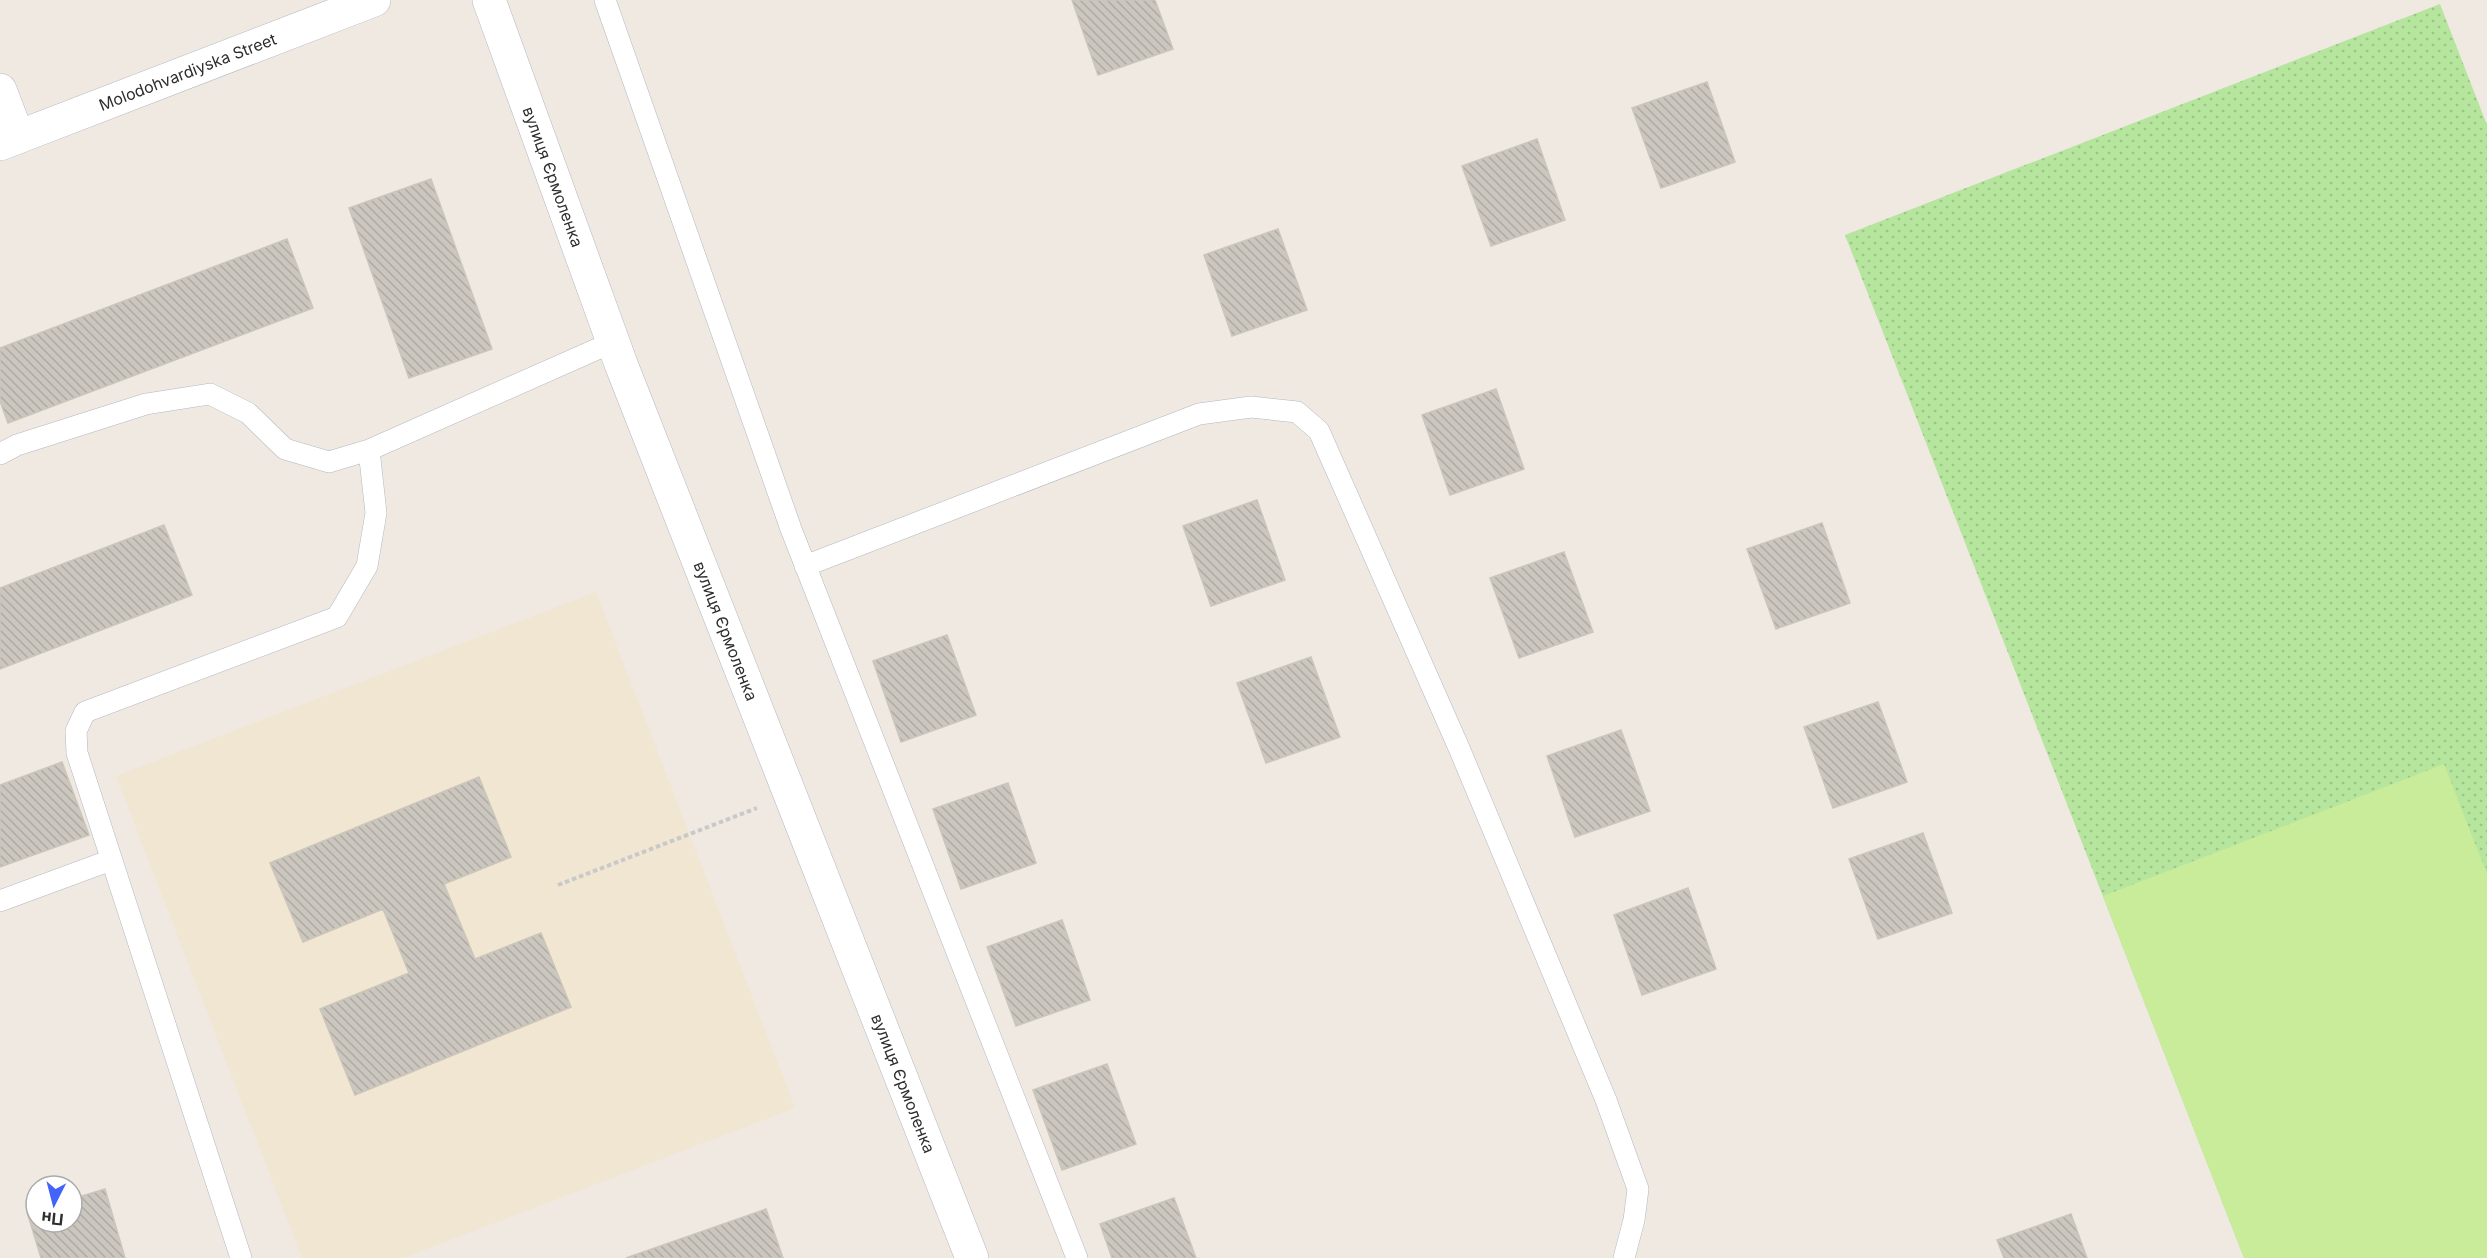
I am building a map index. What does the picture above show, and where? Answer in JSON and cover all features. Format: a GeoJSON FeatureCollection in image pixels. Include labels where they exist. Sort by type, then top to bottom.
{"type":"FeatureCollection","features":[{"type":"Feature","properties":{"kind":"street","name":"Molodohvardiyska Street"},"geometry":{"type":"LineString","coordinates":[[9,141],[374,0]]}},
{"type":"Feature","properties":{"kind":"street","name":"вулиця Єрмоленка"},"geometry":{"type":"LineString","coordinates":[[489,0],[613,342],[972,1258]]}},
{"type":"Feature","properties":{"kind":"street"},"geometry":{"type":"LineString","coordinates":[[0,90],[9,141]]}},
{"type":"Feature","properties":{"kind":"lane"},"geometry":{"type":"LineString","coordinates":[[606,0],[638,100],[805,566],[1077,1258]]}},
{"type":"Feature","properties":{"kind":"lane"},"geometry":{"type":"LineString","coordinates":[[0,454],[17,445],[146,404],[210,394],[248,413],[285,449],[329,462],[369,450],[613,342]]}},
{"type":"Feature","properties":{"kind":"lane"},"geometry":{"type":"LineString","coordinates":[[805,566],[1198,414],[1251,408],[1297,412],[1319,432],[1459,748],[1606,1100],[1638,1189],[1634,1220],[1624,1258]]}},
{"type":"Feature","properties":{"kind":"lane"},"geometry":{"type":"LineString","coordinates":[[241,1258],[77,753],[76,731],[85,712],[337,617],[367,566],[376,513],[369,450]]}},
{"type":"Feature","properties":{"kind":"lane"},"geometry":{"type":"LineString","coordinates":[[0,900],[111,860]]}},
{"type":"Feature","properties":{"kind":"path"},"geometry":{"type":"LineString","coordinates":[[558,885],[791,795]]}},
{"type":"Feature","properties":{"kind":"shaded area"},"geometry":{"type":"Polygon","coordinates":[[[596,592],[795,1108],[403,1258],[302,1258],[116,776],[596,592]]]}},
{"type":"Feature","properties":{"kind":"green space"},"geometry":{"type":"Polygon","coordinates":[[[2440,4],[2487,125],[2487,1258],[2244,1258],[1845,235],[2440,4]]]}},
{"type":"Feature","properties":{"kind":"green space"},"geometry":{"type":"Polygon","coordinates":[[[2444,764],[2487,874],[2487,1258],[2244,1258],[2103,896],[2444,764]]]}},
{"type":"Feature","properties":{"kind":"building"},"geometry":{"type":"Polygon","coordinates":[[[1072,0],[1155,0],[1173,49],[1098,75],[1072,0]]]}},
{"type":"Feature","properties":{"kind":"building"},"geometry":{"type":"Polygon","coordinates":[[[1707,82],[1735,162],[1661,188],[1632,108],[1707,82]]]}},
{"type":"Feature","properties":{"kind":"building"},"geometry":{"type":"Polygon","coordinates":[[[1537,139],[1565,220],[1491,246],[1462,166],[1537,139]]]}},
{"type":"Feature","properties":{"kind":"building"},"geometry":{"type":"Polygon","coordinates":[[[431,179],[492,349],[409,378],[349,208],[431,179]]]}},
{"type":"Feature","properties":{"kind":"building"},"geometry":{"type":"Polygon","coordinates":[[[1278,229],[1307,310],[1232,336],[1204,255],[1278,229]]]}},
{"type":"Feature","properties":{"kind":"building"},"geometry":{"type":"Polygon","coordinates":[[[287,239],[313,308],[8,423],[0,401],[0,348],[287,239]]]}},
{"type":"Feature","properties":{"kind":"building"},"geometry":{"type":"Polygon","coordinates":[[[1496,389],[1524,469],[1450,495],[1422,415],[1496,389]]]}},
{"type":"Feature","properties":{"kind":"building"},"geometry":{"type":"Polygon","coordinates":[[[1257,500],[1285,580],[1211,606],[1183,526],[1257,500]]]}},
{"type":"Feature","properties":{"kind":"building"},"geometry":{"type":"Polygon","coordinates":[[[1822,523],[1850,603],[1776,629],[1747,549],[1822,523]]]}},
{"type":"Feature","properties":{"kind":"building"},"geometry":{"type":"Polygon","coordinates":[[[164,525],[192,595],[0,669],[0,588],[164,525]]]}},
{"type":"Feature","properties":{"kind":"building"},"geometry":{"type":"Polygon","coordinates":[[[1564,552],[1593,632],[1519,658],[1490,578],[1564,552]]]}},
{"type":"Feature","properties":{"kind":"building"},"geometry":{"type":"Polygon","coordinates":[[[947,635],[976,715],[901,742],[873,661],[947,635]]]}},
{"type":"Feature","properties":{"kind":"building"},"geometry":{"type":"Polygon","coordinates":[[[1311,657],[1340,737],[1266,763],[1237,683],[1311,657]]]}},
{"type":"Feature","properties":{"kind":"building"},"geometry":{"type":"Polygon","coordinates":[[[1878,702],[1907,782],[1833,808],[1804,727],[1878,702]]]}},
{"type":"Feature","properties":{"kind":"building"},"geometry":{"type":"Polygon","coordinates":[[[1621,730],[1650,811],[1575,837],[1547,756],[1621,730]]]}},
{"type":"Feature","properties":{"kind":"building"},"geometry":{"type":"Polygon","coordinates":[[[62,762],[89,835],[0,867],[0,785],[62,762]]]}},
{"type":"Feature","properties":{"kind":"building"},"geometry":{"type":"Polygon","coordinates":[[[479,777],[511,857],[444,884],[475,959],[541,933],[571,1007],[355,1095],[320,1009],[409,973],[383,909],[303,942],[270,863],[479,777]]]}},
{"type":"Feature","properties":{"kind":"building"},"geometry":{"type":"Polygon","coordinates":[[[1008,783],[1036,863],[961,889],[933,809],[1008,783]]]}},
{"type":"Feature","properties":{"kind":"building"},"geometry":{"type":"Polygon","coordinates":[[[1923,833],[1952,913],[1878,939],[1849,859],[1923,833]]]}},
{"type":"Feature","properties":{"kind":"building"},"geometry":{"type":"Polygon","coordinates":[[[1688,888],[1716,969],[1642,995],[1614,915],[1688,888]]]}},
{"type":"Feature","properties":{"kind":"building"},"geometry":{"type":"Polygon","coordinates":[[[1062,920],[1090,1000],[1016,1026],[987,947],[1062,920]]]}},
{"type":"Feature","properties":{"kind":"building"},"geometry":{"type":"Polygon","coordinates":[[[1107,1064],[1136,1144],[1062,1170],[1033,1090],[1107,1064]]]}},
{"type":"Feature","properties":{"kind":"building"},"geometry":{"type":"Polygon","coordinates":[[[105,1189],[125,1258],[41,1258],[34,1234],[84,1234],[84,1195],[105,1189]]]}},
{"type":"Feature","properties":{"kind":"building"},"geometry":{"type":"Polygon","coordinates":[[[1174,1198],[1196,1258],[1112,1258],[1100,1224],[1174,1198]]]}},
{"type":"Feature","properties":{"kind":"building"},"geometry":{"type":"Polygon","coordinates":[[[766,1209],[783,1258],[626,1258],[766,1209]]]}},
{"type":"Feature","properties":{"kind":"building"},"geometry":{"type":"Polygon","coordinates":[[[2071,1214],[2087,1258],[2004,1258],[1997,1240],[2071,1214]]]}}]}
